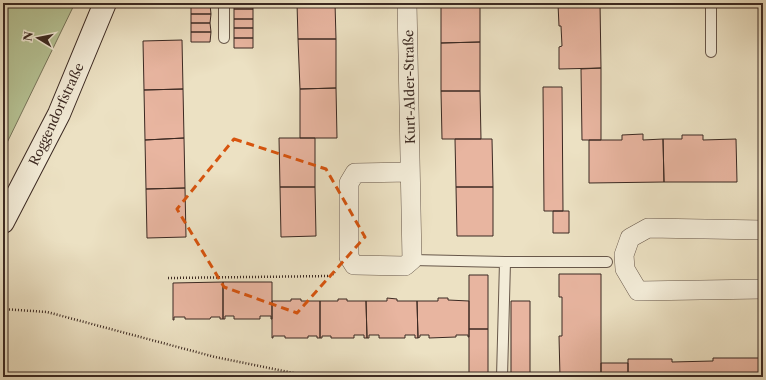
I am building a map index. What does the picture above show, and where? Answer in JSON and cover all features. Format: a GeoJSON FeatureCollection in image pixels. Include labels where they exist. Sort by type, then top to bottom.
{"type":"FeatureCollection","features":[{"type":"Feature","properties":{"kind":"street","name":"Roggendorfstraße"},"geometry":{"type":"LineString","coordinates":[[3,222],[59,114],[105,3]]}},
{"type":"Feature","properties":{"kind":"street","name":"Kurt-Alder-Straße"},"geometry":{"type":"LineString","coordinates":[[407,3],[412,260]]}},
{"type":"Feature","properties":{"kind":"street"},"geometry":{"type":"LineString","coordinates":[[410,172],[355,173],[349,183],[349,257],[354,265],[405,266],[412,260]]}},
{"type":"Feature","properties":{"kind":"street"},"geometry":{"type":"LineString","coordinates":[[763,230],[648,228],[630,238],[624,255],[625,269],[638,291],[763,289]]}},
{"type":"Feature","properties":{"kind":"lane"},"geometry":{"type":"LineString","coordinates":[[224,3],[224,38]]}},
{"type":"Feature","properties":{"kind":"lane"},"geometry":{"type":"LineString","coordinates":[[711,3],[711,52]]}},
{"type":"Feature","properties":{"kind":"lane"},"geometry":{"type":"LineString","coordinates":[[412,260],[607,262]]}},
{"type":"Feature","properties":{"kind":"lane"},"geometry":{"type":"LineString","coordinates":[[502,377],[505,262]]}},
{"type":"Feature","properties":{"kind":"path"},"geometry":{"type":"LineString","coordinates":[[168,278],[331,276],[349,257]]}},
{"type":"Feature","properties":{"kind":"path"},"geometry":{"type":"LineString","coordinates":[[3,309],[47,312],[215,357],[313,377]]}},
{"type":"Feature","properties":{"kind":"highlighted area"},"geometry":{"type":"Polygon","coordinates":[[[234,139],[326,169],[365,237],[297,313],[224,287],[177,209],[234,139]]]}},
{"type":"Feature","properties":{"kind":"green space"},"geometry":{"type":"Polygon","coordinates":[[[3,3],[75,3],[3,151],[3,3]]]}},
{"type":"Feature","properties":{"kind":"building"},"geometry":{"type":"Polygon","coordinates":[[[234,3],[253,3],[253,9],[234,9],[234,3]]]}},
{"type":"Feature","properties":{"kind":"building"},"geometry":{"type":"Polygon","coordinates":[[[297,3],[335,3],[336,39],[298,39],[297,3]]]}},
{"type":"Feature","properties":{"kind":"building"},"geometry":{"type":"Polygon","coordinates":[[[441,3],[480,3],[480,42],[441,43],[441,3]]]}},
{"type":"Feature","properties":{"kind":"building"},"geometry":{"type":"Polygon","coordinates":[[[600,3],[601,68],[559,69],[559,47],[562,46],[558,4],[600,3]]]}},
{"type":"Feature","properties":{"kind":"building"},"geometry":{"type":"Polygon","coordinates":[[[210,4],[211,14],[191,14],[191,5],[210,4]]]}},
{"type":"Feature","properties":{"kind":"building"},"geometry":{"type":"Polygon","coordinates":[[[234,9],[253,9],[253,19],[234,19],[234,9]]]}},
{"type":"Feature","properties":{"kind":"building"},"geometry":{"type":"Polygon","coordinates":[[[191,14],[211,14],[210,23],[191,23],[191,14]]]}},
{"type":"Feature","properties":{"kind":"building"},"geometry":{"type":"Polygon","coordinates":[[[234,19],[253,19],[253,28],[234,28],[234,19]]]}},
{"type":"Feature","properties":{"kind":"building"},"geometry":{"type":"Polygon","coordinates":[[[191,23],[210,23],[211,32],[191,32],[191,23]]]}},
{"type":"Feature","properties":{"kind":"building"},"geometry":{"type":"Polygon","coordinates":[[[234,28],[253,28],[253,38],[234,38],[234,28]]]}},
{"type":"Feature","properties":{"kind":"building"},"geometry":{"type":"Polygon","coordinates":[[[191,32],[211,32],[210,42],[191,42],[191,32]]]}},
{"type":"Feature","properties":{"kind":"building"},"geometry":{"type":"Polygon","coordinates":[[[234,38],[253,38],[253,48],[234,48],[234,38]]]}},
{"type":"Feature","properties":{"kind":"building"},"geometry":{"type":"Polygon","coordinates":[[[298,39],[336,39],[336,88],[300,89],[298,39]]]}},
{"type":"Feature","properties":{"kind":"building"},"geometry":{"type":"Polygon","coordinates":[[[182,40],[183,89],[144,90],[143,41],[182,40]]]}},
{"type":"Feature","properties":{"kind":"building"},"geometry":{"type":"Polygon","coordinates":[[[480,42],[480,91],[441,91],[441,43],[480,42]]]}},
{"type":"Feature","properties":{"kind":"building"},"geometry":{"type":"Polygon","coordinates":[[[601,68],[601,140],[582,140],[581,69],[601,68]]]}},
{"type":"Feature","properties":{"kind":"building"},"geometry":{"type":"Polygon","coordinates":[[[543,87],[562,87],[563,211],[544,211],[543,87]]]}},
{"type":"Feature","properties":{"kind":"building"},"geometry":{"type":"Polygon","coordinates":[[[336,88],[337,138],[300,138],[300,89],[336,88]]]}},
{"type":"Feature","properties":{"kind":"building"},"geometry":{"type":"Polygon","coordinates":[[[183,89],[184,138],[145,140],[144,90],[183,89]]]}},
{"type":"Feature","properties":{"kind":"building"},"geometry":{"type":"Polygon","coordinates":[[[441,91],[480,91],[481,139],[442,139],[441,91]]]}},
{"type":"Feature","properties":{"kind":"building"},"geometry":{"type":"Polygon","coordinates":[[[643,134],[643,140],[663,139],[664,182],[589,183],[589,140],[622,140],[622,135],[643,134]]]}},
{"type":"Feature","properties":{"kind":"building"},"geometry":{"type":"Polygon","coordinates":[[[682,135],[703,135],[703,140],[736,139],[737,182],[664,182],[663,139],[682,139],[682,135]]]}},
{"type":"Feature","properties":{"kind":"building"},"geometry":{"type":"Polygon","coordinates":[[[184,138],[185,188],[146,189],[145,140],[184,138]]]}},
{"type":"Feature","properties":{"kind":"building"},"geometry":{"type":"Polygon","coordinates":[[[279,138],[315,138],[315,187],[280,187],[279,138]]]}},
{"type":"Feature","properties":{"kind":"building"},"geometry":{"type":"Polygon","coordinates":[[[455,139],[492,139],[493,187],[456,187],[455,139]]]}},
{"type":"Feature","properties":{"kind":"building"},"geometry":{"type":"Polygon","coordinates":[[[280,187],[315,187],[316,236],[281,237],[280,187]]]}},
{"type":"Feature","properties":{"kind":"building"},"geometry":{"type":"Polygon","coordinates":[[[456,187],[493,187],[493,236],[457,236],[456,187]]]}},
{"type":"Feature","properties":{"kind":"building"},"geometry":{"type":"Polygon","coordinates":[[[185,188],[186,237],[147,238],[146,189],[185,188]]]}},
{"type":"Feature","properties":{"kind":"building"},"geometry":{"type":"Polygon","coordinates":[[[553,211],[569,211],[569,233],[553,233],[553,211]]]}},
{"type":"Feature","properties":{"kind":"building"},"geometry":{"type":"Polygon","coordinates":[[[559,274],[601,274],[601,377],[560,377],[559,336],[562,336],[562,297],[559,297],[559,274]]]}},
{"type":"Feature","properties":{"kind":"building"},"geometry":{"type":"Polygon","coordinates":[[[469,275],[488,275],[488,329],[469,329],[469,275]]]}},
{"type":"Feature","properties":{"kind":"building"},"geometry":{"type":"Polygon","coordinates":[[[223,282],[223,319],[220,319],[220,317],[211,317],[210,319],[185,319],[185,317],[174,317],[173,320],[173,283],[223,282]]]}},
{"type":"Feature","properties":{"kind":"building"},"geometry":{"type":"Polygon","coordinates":[[[223,282],[272,282],[272,319],[271,316],[260,316],[260,319],[234,319],[234,316],[225,316],[225,319],[223,319],[223,282]]]}},
{"type":"Feature","properties":{"kind":"building"},"geometry":{"type":"Polygon","coordinates":[[[387,298],[397,299],[397,301],[417,301],[418,338],[415,338],[415,335],[405,335],[405,338],[379,338],[379,335],[369,335],[369,338],[367,338],[366,301],[387,301],[387,298]]]}},
{"type":"Feature","properties":{"kind":"building"},"geometry":{"type":"Polygon","coordinates":[[[438,298],[469,301],[469,337],[468,335],[456,335],[456,337],[429,338],[429,335],[420,335],[418,338],[417,301],[438,301],[438,298]]]}},
{"type":"Feature","properties":{"kind":"building"},"geometry":{"type":"Polygon","coordinates":[[[291,299],[301,299],[301,301],[320,301],[320,338],[317,338],[317,336],[308,336],[308,338],[285,338],[285,336],[273,336],[272,338],[272,301],[291,301],[291,299]]]}},
{"type":"Feature","properties":{"kind":"building"},"geometry":{"type":"Polygon","coordinates":[[[338,299],[347,299],[347,301],[366,301],[367,338],[364,338],[364,335],[354,335],[354,338],[331,338],[331,336],[322,336],[322,338],[320,338],[320,301],[338,301],[338,299]]]}},
{"type":"Feature","properties":{"kind":"building"},"geometry":{"type":"Polygon","coordinates":[[[511,301],[530,301],[530,377],[511,377],[511,301]]]}},
{"type":"Feature","properties":{"kind":"building"},"geometry":{"type":"Polygon","coordinates":[[[469,329],[488,329],[488,377],[469,377],[469,329]]]}},
{"type":"Feature","properties":{"kind":"building"},"geometry":{"type":"Polygon","coordinates":[[[713,358],[759,358],[759,360],[763,360],[763,377],[628,377],[628,359],[672,359],[672,362],[713,361],[713,358]]]}},
{"type":"Feature","properties":{"kind":"building"},"geometry":{"type":"Polygon","coordinates":[[[601,363],[628,363],[628,377],[601,377],[601,363]]]}}]}
